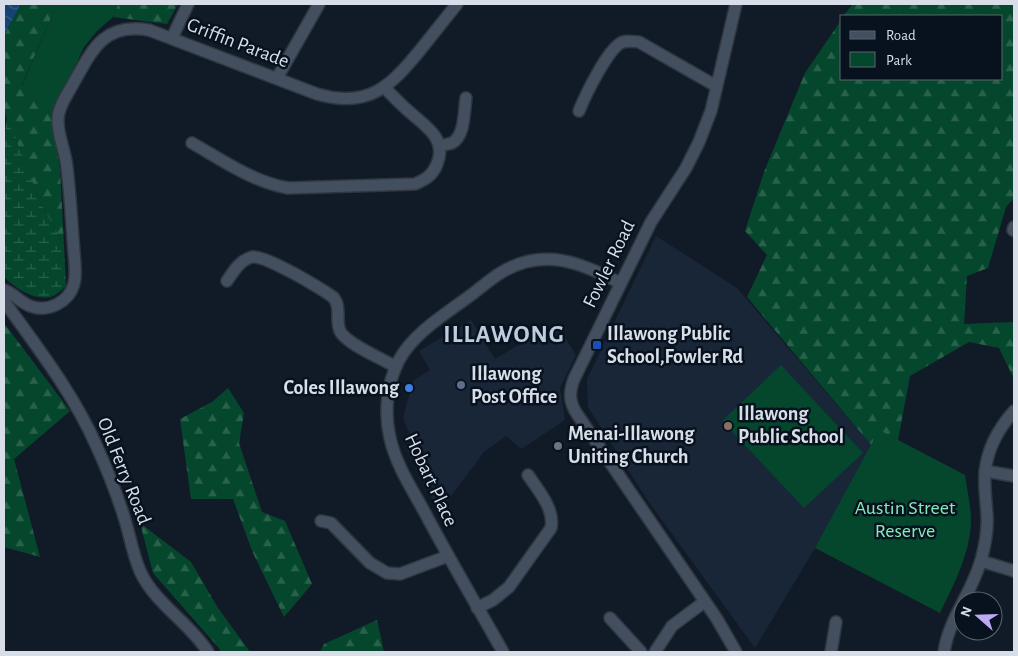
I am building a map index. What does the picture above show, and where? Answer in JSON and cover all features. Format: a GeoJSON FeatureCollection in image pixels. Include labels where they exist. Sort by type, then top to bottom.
{"type":"FeatureCollection","features":[{"type":"Feature","properties":{"kind":"street"},"geometry":{"type":"LineString","coordinates":[[172,38],[188,4]]}},
{"type":"Feature","properties":{"kind":"street"},"geometry":{"type":"LineString","coordinates":[[277,78],[319,4]]}},
{"type":"Feature","properties":{"kind":"street","name":"Griffin Parade"},"geometry":{"type":"LineString","coordinates":[[4,290],[28,306],[43,308],[57,305],[69,294],[73,287],[75,271],[68,169],[58,120],[62,104],[89,56],[100,41],[119,30],[143,29],[172,38],[318,94],[340,99],[360,98],[384,87],[404,70],[458,4]]}},
{"type":"Feature","properties":{"kind":"street","name":"Fowler Road"},"geometry":{"type":"LineString","coordinates":[[736,4],[711,111],[699,142],[686,168],[655,215],[620,283],[572,383],[570,401],[576,414],[717,619],[736,652]]}},
{"type":"Feature","properties":{"kind":"street"},"geometry":{"type":"LineString","coordinates":[[579,111],[586,95],[614,48],[622,42],[639,42],[716,86]]}},
{"type":"Feature","properties":{"kind":"street"},"geometry":{"type":"LineString","coordinates":[[192,143],[262,182],[288,188],[415,184],[429,177],[433,172],[439,159],[440,146],[433,132],[384,87]]}},
{"type":"Feature","properties":{"kind":"street"},"geometry":{"type":"LineString","coordinates":[[440,146],[453,142],[457,138],[461,130],[466,98]]}},
{"type":"Feature","properties":{"kind":"street"},"geometry":{"type":"LineString","coordinates":[[227,282],[239,265],[248,259],[258,257],[275,264],[333,298],[338,306],[339,328],[345,337],[396,367]]}},
{"type":"Feature","properties":{"kind":"street","name":"Hobart Place"},"geometry":{"type":"LineString","coordinates":[[503,652],[400,468],[392,447],[387,409],[396,367],[404,352],[418,336],[491,280],[504,271],[519,265],[540,260],[567,261],[589,267],[620,283]]}},
{"type":"Feature","properties":{"kind":"street","name":"Old Ferry Road"},"geometry":{"type":"LineString","coordinates":[[4,301],[59,378],[84,419],[122,509],[137,561],[144,578],[157,596],[201,642],[208,652]]}},
{"type":"Feature","properties":{"kind":"street"},"geometry":{"type":"LineString","coordinates":[[944,652],[945,640],[981,561],[986,539],[987,516],[984,496],[988,455],[994,439],[1004,422],[1014,411]]}},
{"type":"Feature","properties":{"kind":"street"},"geometry":{"type":"LineString","coordinates":[[985,471],[1014,476]]}},
{"type":"Feature","properties":{"kind":"street"},"geometry":{"type":"LineString","coordinates":[[477,608],[494,600],[509,587],[551,528],[552,519],[549,509],[528,475]]}},
{"type":"Feature","properties":{"kind":"street"},"geometry":{"type":"LineString","coordinates":[[321,521],[331,523],[370,563],[387,573],[400,574],[448,556]]}},
{"type":"Feature","properties":{"kind":"street"},"geometry":{"type":"LineString","coordinates":[[981,561],[1014,571]]}},
{"type":"Feature","properties":{"kind":"street"},"geometry":{"type":"LineString","coordinates":[[655,652],[672,626],[704,602]]}},
{"type":"Feature","properties":{"kind":"street"},"geometry":{"type":"LineString","coordinates":[[610,618],[641,652]]}},
{"type":"Feature","properties":{"kind":"street"},"geometry":{"type":"LineString","coordinates":[[831,652],[836,622]]}},
{"type":"Feature","properties":{"kind":"shaded area","name":"Illawong Public School"},"geometry":{"type":"Polygon","coordinates":[[[656,236],[737,288],[872,446],[815,548],[755,648],[648,501],[588,407],[587,379],[656,236]]]}},
{"type":"Feature","properties":{"kind":"shaded area"},"geometry":{"type":"Polygon","coordinates":[[[471,320],[495,359],[556,323],[576,355],[560,388],[565,420],[521,449],[506,436],[484,452],[439,512],[405,446],[413,441],[403,418],[413,381],[430,370],[419,351],[471,320]]]}},
{"type":"Feature","properties":{"kind":"green space"},"geometry":{"type":"Polygon","coordinates":[[[20,4],[57,4],[22,85],[52,115],[60,170],[64,245],[41,204],[4,111],[4,37],[20,4]]]}},
{"type":"Feature","properties":{"kind":"green space"},"geometry":{"type":"Polygon","coordinates":[[[57,4],[118,4],[113,17],[97,31],[84,47],[52,115],[22,86],[57,4]]]}},
{"type":"Feature","properties":{"kind":"green space"},"geometry":{"type":"Polygon","coordinates":[[[118,4],[178,4],[167,24],[113,17],[118,4]]]}},
{"type":"Feature","properties":{"kind":"green space"},"geometry":{"type":"Polygon","coordinates":[[[853,4],[1014,4],[1014,198],[1006,207],[988,268],[967,276],[964,324],[1014,322],[1014,379],[999,348],[969,342],[910,376],[898,440],[879,431],[872,446],[747,297],[767,255],[745,231],[764,172],[805,73],[840,22],[840,80],[1003,80],[1003,15],[844,15],[853,4]]]}},
{"type":"Feature","properties":{"kind":"green space"},"geometry":{"type":"Polygon","coordinates":[[[7,116],[41,204],[64,245],[66,286],[50,297],[31,295],[13,285],[4,277],[4,142],[7,116]]]}},
{"type":"Feature","properties":{"kind":"green space"},"geometry":{"type":"Polygon","coordinates":[[[4,323],[70,411],[14,459],[40,557],[4,547],[4,323]]]}},
{"type":"Feature","properties":{"kind":"green space"},"geometry":{"type":"Polygon","coordinates":[[[781,365],[863,453],[804,508],[722,421],[781,365]]]}},
{"type":"Feature","properties":{"kind":"green space"},"geometry":{"type":"Polygon","coordinates":[[[228,388],[244,413],[239,443],[262,512],[285,521],[312,584],[284,617],[253,553],[233,499],[191,499],[180,419],[212,402],[228,388]]]}},
{"type":"Feature","properties":{"kind":"green space","name":"Austin Street Reserve"},"geometry":{"type":"Polygon","coordinates":[[[879,430],[965,475],[971,521],[968,545],[951,591],[940,613],[815,548],[879,430]]]}},
{"type":"Feature","properties":{"kind":"green space"},"geometry":{"type":"Polygon","coordinates":[[[140,523],[191,562],[218,608],[250,652],[221,652],[153,573],[140,523]]]}},
{"type":"Feature","properties":{"kind":"green space"},"geometry":{"type":"Polygon","coordinates":[[[377,620],[384,652],[320,652],[324,644],[377,620]]]}},
{"type":"Feature","properties":{"kind":"water"},"geometry":{"type":"Polygon","coordinates":[[[4,4],[20,4],[4,37],[4,4]]]}},
{"type":"Feature","properties":{"kind":"place","name":"Illawong Public School,Fowler Rd"},"geometry":{"type":"Point","coordinates":[597,345]}},
{"type":"Feature","properties":{"kind":"place","name":"Illawong Post Office"},"geometry":{"type":"Point","coordinates":[461,385]}},
{"type":"Feature","properties":{"kind":"place","name":"Coles Illawong"},"geometry":{"type":"Point","coordinates":[409,388]}},
{"type":"Feature","properties":{"kind":"place","name":"Illawong Public School"},"geometry":{"type":"Point","coordinates":[728,426]}},
{"type":"Feature","properties":{"kind":"place","name":"Menai-Illawong Uniting Church"},"geometry":{"type":"Point","coordinates":[558,446]}},
{"type":"Feature","properties":{"kind":"district","name":"ILLAWONG"},"geometry":{"type":"Point","coordinates":[504,334]}}]}
